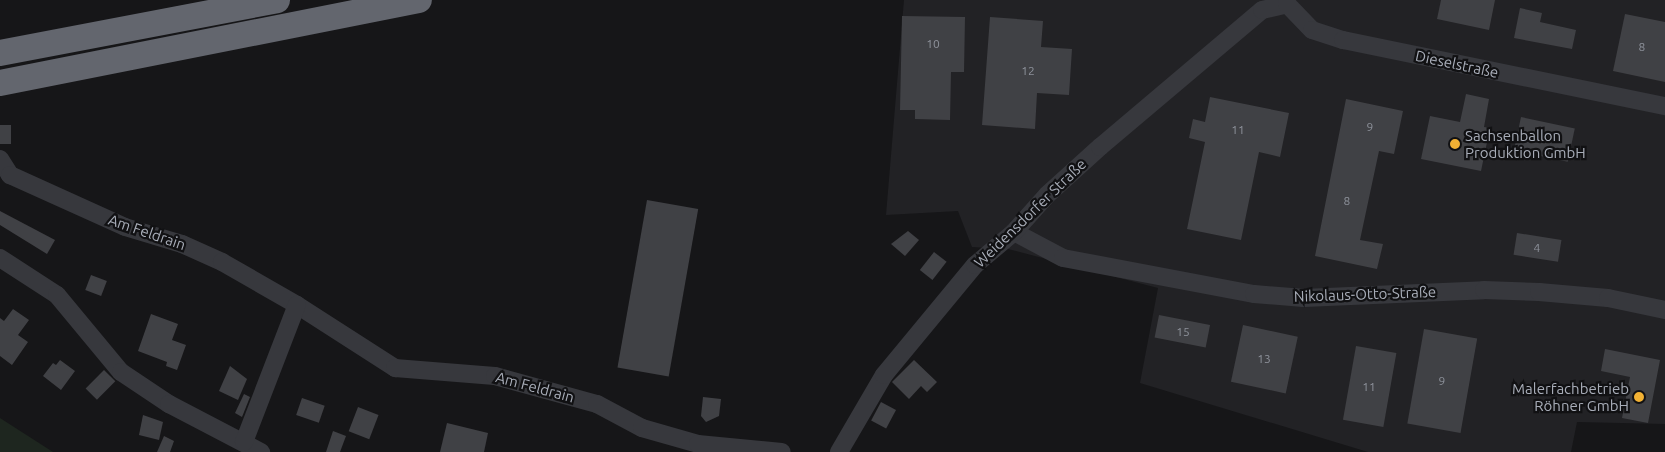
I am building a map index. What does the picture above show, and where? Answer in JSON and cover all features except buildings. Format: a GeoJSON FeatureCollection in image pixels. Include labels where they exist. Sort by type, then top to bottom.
{"type":"FeatureCollection","features":[{"type":"Feature","properties":{"kind":"highway"},"geometry":{"type":"LineString","coordinates":[[0,53],[277,0]]}},
{"type":"Feature","properties":{"kind":"highway"},"geometry":{"type":"LineString","coordinates":[[0,83],[419,0]]}},
{"type":"Feature","properties":{"kind":"street","name":"Dieselstraße"},"geometry":{"type":"LineString","coordinates":[[1262,10],[1282,2],[1287,4],[1312,30],[1343,40],[1665,106]]}},
{"type":"Feature","properties":{"kind":"street","name":"Weidensdorfer Straße"},"geometry":{"type":"LineString","coordinates":[[839,452],[865,404],[896,361],[975,265],[1014,232],[1047,195],[1100,147],[1262,10]]}},
{"type":"Feature","properties":{"kind":"street","name":"Am Feldrain"},"geometry":{"type":"LineString","coordinates":[[0,159],[10,175],[125,227],[182,244],[297,305],[395,368],[495,376],[597,404],[642,428],[698,444],[782,452]]}},
{"type":"Feature","properties":{"kind":"street","name":"Nikolaus-Otto-Straße"},"geometry":{"type":"LineString","coordinates":[[1014,232],[1063,258],[1254,294],[1304,298],[1438,291],[1521,291],[1608,298],[1665,310]]}},
{"type":"Feature","properties":{"kind":"street"},"geometry":{"type":"LineString","coordinates":[[0,258],[57,295],[121,372],[169,404],[261,452]]}},
{"type":"Feature","properties":{"kind":"street"},"geometry":{"type":"LineString","coordinates":[[244,442],[297,305]]}},
{"type":"Feature","properties":{"kind":"shaded area"},"geometry":{"type":"Polygon","coordinates":[[[904,0],[1665,0],[1665,424],[1577,422],[1571,452],[1368,452],[1140,383],[1158,288],[1008,249],[972,247],[958,211],[886,215],[904,0]]]}},
{"type":"Feature","properties":{"kind":"shaded area"},"geometry":{"type":"Polygon","coordinates":[[[0,418],[53,452],[0,452],[0,418]]]}},
{"type":"Feature","properties":{"kind":"place","name":"Sachsenballon Produktion GmbH"},"geometry":{"type":"Point","coordinates":[1455,144]}},
{"type":"Feature","properties":{"kind":"place","name":"Malerfachbetrieb Röhner GmbH"},"geometry":{"type":"Point","coordinates":[1639,397]}}]}
